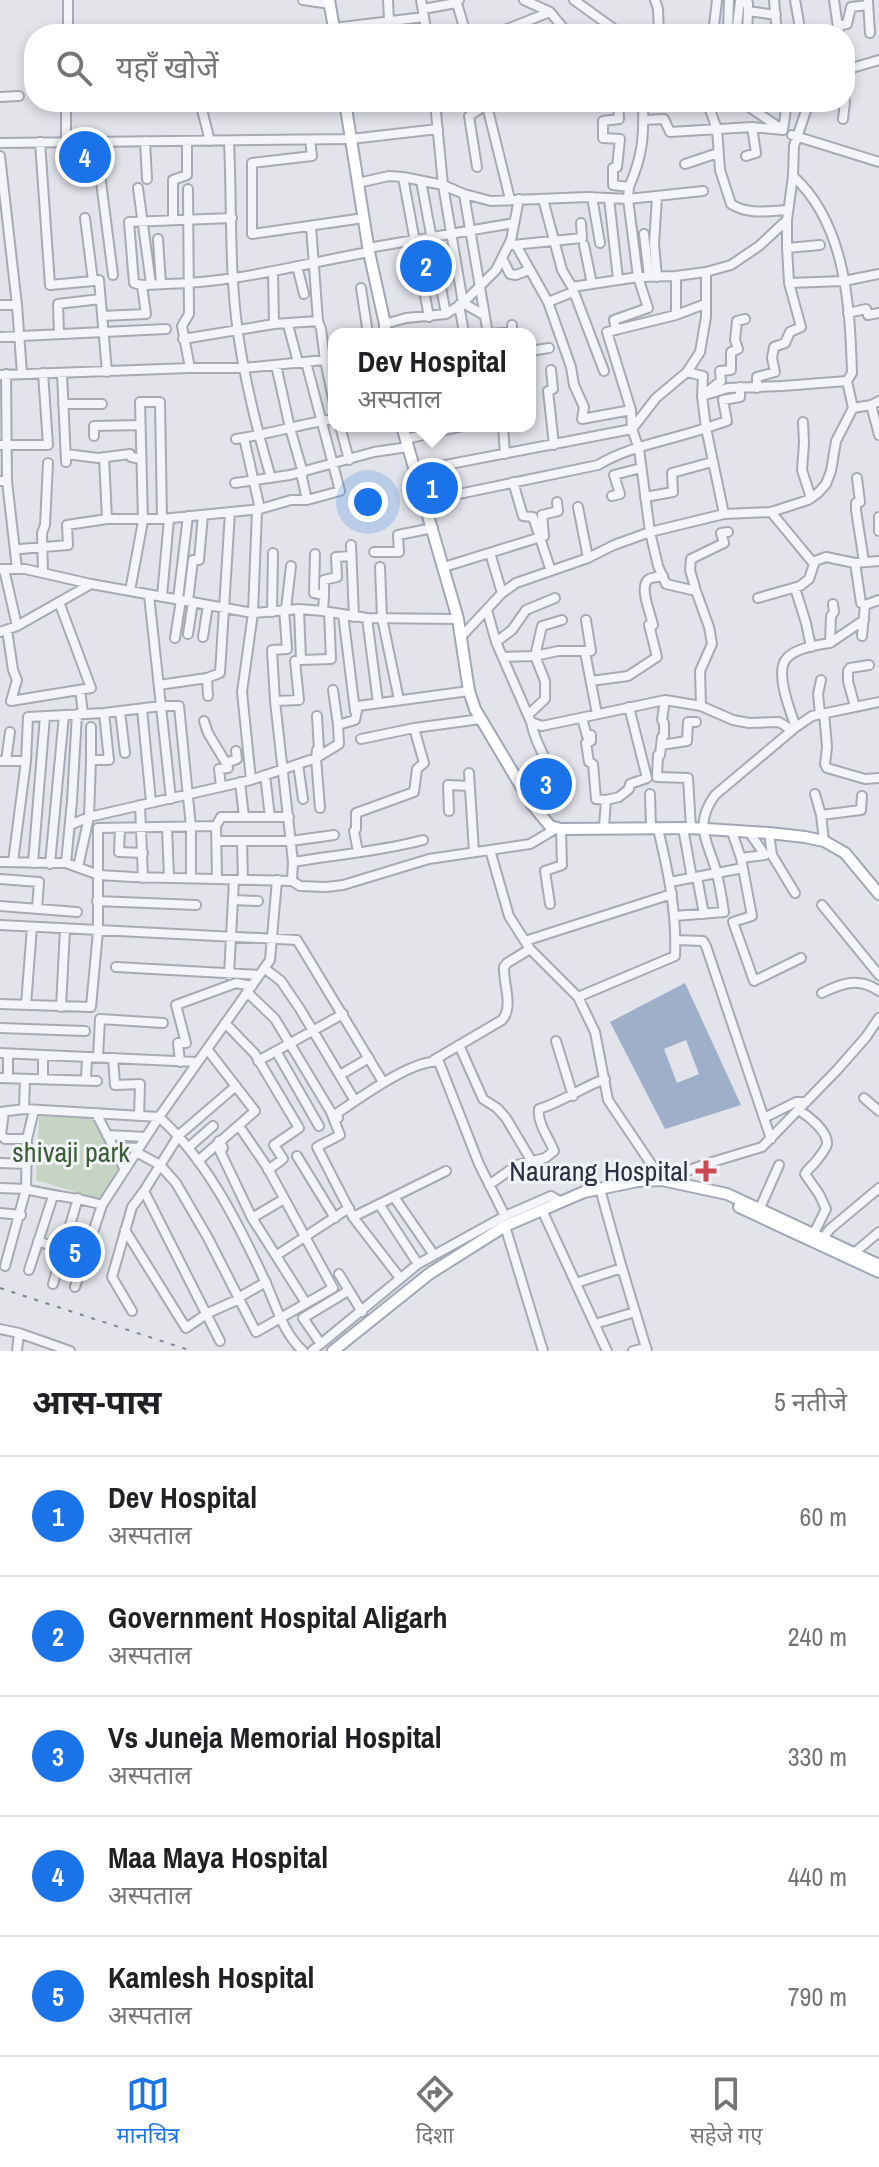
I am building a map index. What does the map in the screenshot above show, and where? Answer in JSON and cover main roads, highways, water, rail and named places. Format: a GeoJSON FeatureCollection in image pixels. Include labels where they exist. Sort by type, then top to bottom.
{"type":"FeatureCollection","features":[{"type":"Feature","properties":{"kind":"main road"},"geometry":{"type":"LineString","coordinates":[[330,2],[333,24]]}},
{"type":"Feature","properties":{"kind":"main road"},"geometry":{"type":"LineString","coordinates":[[347,112],[385,328]]}},
{"type":"Feature","properties":{"kind":"main road"},"geometry":{"type":"LineString","coordinates":[[406,433],[414,471],[458,619],[469,691],[475,709],[531,803],[550,826],[559,829],[692,828],[769,833],[824,841],[845,853],[879,894]]}},
{"type":"Feature","properties":{"kind":"main road"},"geometry":{"type":"LineString","coordinates":[[333,1351],[348,1346],[429,1274],[505,1221],[542,1210],[584,1192],[638,1181],[662,1180],[727,1194],[760,1208],[879,1272]]}},
{"type":"Feature","properties":{"kind":"main road"},"geometry":{"type":"LineString","coordinates":[[705,1190],[879,1265]]}},
{"type":"Feature","properties":{"kind":"water"},"geometry":{"type":"Polygon","coordinates":[[[685,983],[741,1105],[665,1129],[610,1022],[685,983]]]}},
{"type":"Feature","properties":{"kind":"railway"},"geometry":{"type":"LineString","coordinates":[[0,1288],[192,1351]]}},
{"type":"Feature","properties":{"kind":"place","name":"Maa Maya Hospital"},"geometry":{"type":"Point","coordinates":[85,157]}},
{"type":"Feature","properties":{"kind":"place","name":"Government Hospital Aligarh"},"geometry":{"type":"Point","coordinates":[426,266]}},
{"type":"Feature","properties":{"kind":"place","name":"Dev Hospital"},"geometry":{"type":"Point","coordinates":[432,488]}},
{"type":"Feature","properties":{"kind":"place","name":"Vs Juneja Memorial Hospital"},"geometry":{"type":"Point","coordinates":[546,784]}},
{"type":"Feature","properties":{"kind":"place","name":"Naurang Hospital"},"geometry":{"type":"Point","coordinates":[706,1171]}},
{"type":"Feature","properties":{"kind":"place","name":"Kamlesh Hospital"},"geometry":{"type":"Point","coordinates":[75,1252]}},
{"type":"Feature","properties":{"kind":"park label","name":"shivaji park"},"geometry":{"type":"Point","coordinates":[71,1152]}}]}
